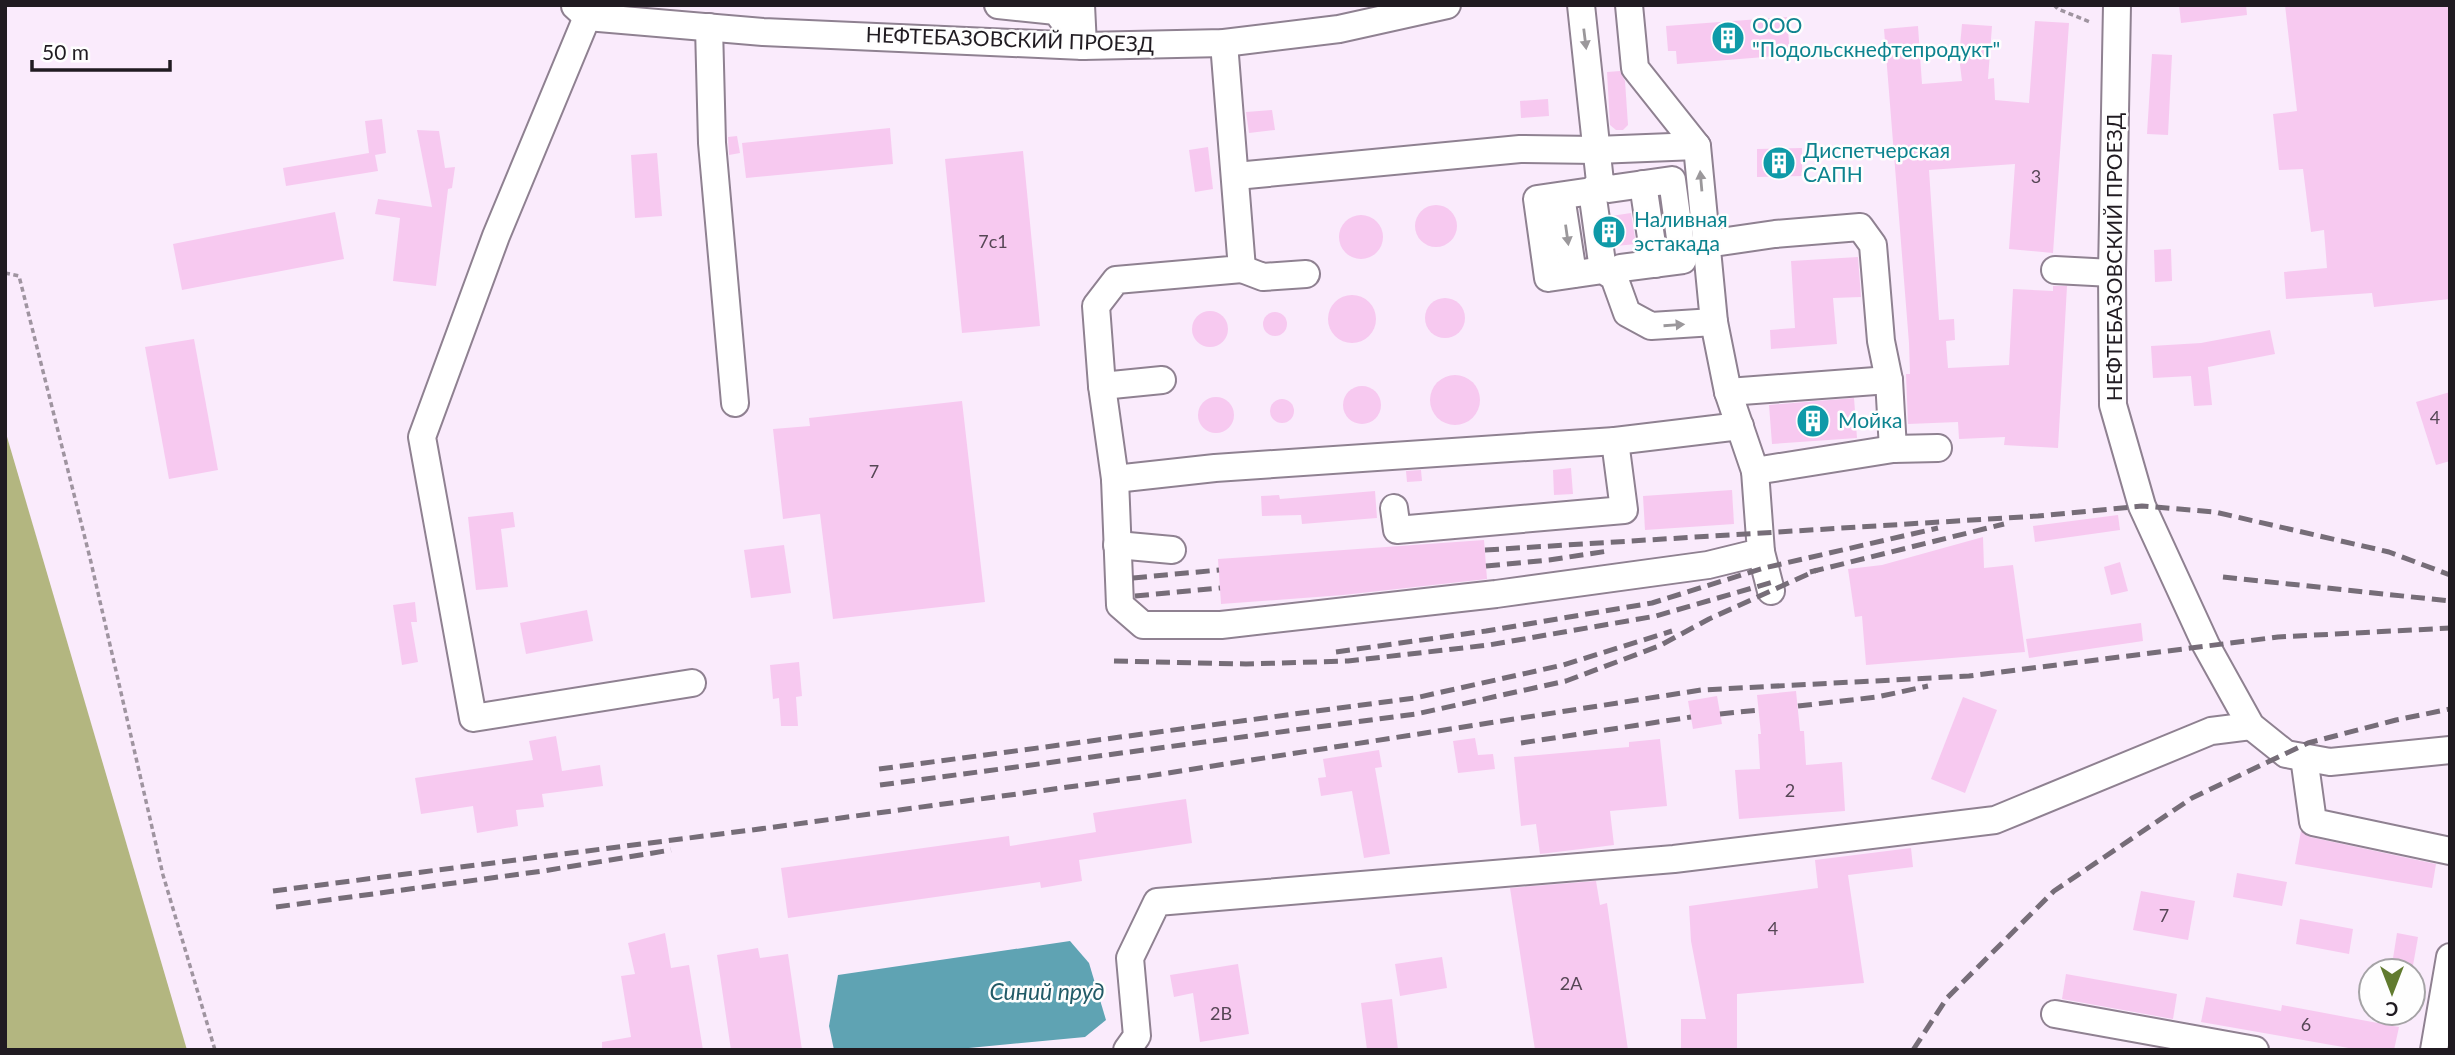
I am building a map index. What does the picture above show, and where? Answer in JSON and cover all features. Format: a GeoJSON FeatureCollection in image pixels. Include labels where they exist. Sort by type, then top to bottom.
{"type":"FeatureCollection","features":[{"type":"Feature","properties":{"kind":"street"},"geometry":{"type":"LineString","coordinates":[[998,5],[1056,11],[1083,46]]}},
{"type":"Feature","properties":{"kind":"street"},"geometry":{"type":"LineString","coordinates":[[1081,5],[1083,46]]}},
{"type":"Feature","properties":{"kind":"street","name":"НЕФТЕБАЗОВСКИЙ ПРОЕЗД"},"geometry":{"type":"LineString","coordinates":[[581,11],[763,32],[1083,46],[1224,43],[1339,29],[1447,5]]}},
{"type":"Feature","properties":{"kind":"street"},"geometry":{"type":"LineString","coordinates":[[1581,5],[1600,187],[1613,271],[1627,313],[1651,326],[1714,322]]}},
{"type":"Feature","properties":{"kind":"street"},"geometry":{"type":"LineString","coordinates":[[1629,5],[1635,68],[1698,146],[1714,322],[1728,392],[1755,471],[1761,552],[1771,591]]}},
{"type":"Feature","properties":{"kind":"street","name":"НЕФТЕБАЗОВСКИЙ ПРОЕЗД"},"geometry":{"type":"LineString","coordinates":[[2117,5],[2112,273],[2113,405],[2142,506],[2206,645],[2251,726],[2286,754],[2317,760]]}},
{"type":"Feature","properties":{"kind":"street"},"geometry":{"type":"LineString","coordinates":[[581,11],[422,437],[473,719],[692,683]]}},
{"type":"Feature","properties":{"kind":"street"},"geometry":{"type":"LineString","coordinates":[[709,27],[712,143],[735,403]]}},
{"type":"Feature","properties":{"kind":"street"},"geometry":{"type":"LineString","coordinates":[[1224,43],[1242,269]]}},
{"type":"Feature","properties":{"kind":"street"},"geometry":{"type":"LineString","coordinates":[[1236,176],[1520,149],[1596,150],[1698,146]]}},
{"type":"Feature","properties":{"kind":"street"},"geometry":{"type":"LineString","coordinates":[[1643,184],[1655,264],[1548,278],[1537,199],[1600,187],[1643,184]]}},
{"type":"Feature","properties":{"kind":"street"},"geometry":{"type":"LineString","coordinates":[[1706,244],[1775,234],[1860,227],[1873,245],[1881,341],[1889,380],[1893,449]]}},
{"type":"Feature","properties":{"kind":"street"},"geometry":{"type":"LineString","coordinates":[[1306,274],[1263,277],[1242,269],[1116,280],[1096,306],[1102,386],[1115,479],[1120,605],[1143,625],[1221,625],[1496,594],[1708,565],[1761,552]]}},
{"type":"Feature","properties":{"kind":"street"},"geometry":{"type":"LineString","coordinates":[[2055,270],[2112,273]]}},
{"type":"Feature","properties":{"kind":"street"},"geometry":{"type":"LineString","coordinates":[[1102,386],[1162,380]]}},
{"type":"Feature","properties":{"kind":"street"},"geometry":{"type":"LineString","coordinates":[[1728,392],[1889,380]]}},
{"type":"Feature","properties":{"kind":"street"},"geometry":{"type":"LineString","coordinates":[[1115,479],[1215,468],[1615,441],[1740,426]]}},
{"type":"Feature","properties":{"kind":"street"},"geometry":{"type":"LineString","coordinates":[[1394,508],[1397,530],[1624,510],[1615,441]]}},
{"type":"Feature","properties":{"kind":"street"},"geometry":{"type":"LineString","coordinates":[[1755,471],[1893,449],[1938,448]]}},
{"type":"Feature","properties":{"kind":"street"},"geometry":{"type":"LineString","coordinates":[[1117,545],[1172,550]]}},
{"type":"Feature","properties":{"kind":"street"},"geometry":{"type":"LineString","coordinates":[[1127,1050],[1137,1036],[1130,958],[1157,902],[1674,859],[1995,820],[2211,731],[2251,726]]}},
{"type":"Feature","properties":{"kind":"street"},"geometry":{"type":"LineString","coordinates":[[2450,750],[2317,760],[2313,822],[2450,851]]}},
{"type":"Feature","properties":{"kind":"street"},"geometry":{"type":"LineString","coordinates":[[2434,1050],[2450,957]]}},
{"type":"Feature","properties":{"kind":"street"},"geometry":{"type":"LineString","coordinates":[[2055,1014],[2255,1050]]}},
{"type":"Feature","properties":{"kind":"path"},"geometry":{"type":"LineString","coordinates":[[2054,5],[2090,22]]}},
{"type":"Feature","properties":{"kind":"path"},"geometry":{"type":"LineString","coordinates":[[5,273],[19,276],[90,558],[163,874],[215,1050]]}},
{"type":"Feature","properties":{"kind":"green space"},"geometry":{"type":"Polygon","coordinates":[[[5,430],[187,1050],[5,1050],[5,430]]]}},
{"type":"Feature","properties":{"kind":"water","name":"Синий пруд"},"geometry":{"type":"Polygon","coordinates":[[[1070,941],[1089,963],[1106,1020],[1085,1037],[948,1050],[834,1050],[829,1026],[838,975],[1070,941]]]}},
{"type":"Feature","properties":{"kind":"building"},"geometry":{"type":"Polygon","coordinates":[[[2179,5],[2246,5],[2247,15],[2181,23],[2179,5]]]}},
{"type":"Feature","properties":{"kind":"building"},"geometry":{"type":"Polygon","coordinates":[[[2285,5],[2450,5],[2450,299],[2374,307],[2372,293],[2286,299],[2284,272],[2327,268],[2324,230],[2311,232],[2303,169],[2279,170],[2273,114],[2297,111],[2285,5]]]}},
{"type":"Feature","properties":{"kind":"building","name":"ООО \"Подольскнефтепродукт\""},"geometry":{"type":"Polygon","coordinates":[[[1787,17],[1790,55],[1677,64],[1676,51],[1668,51],[1666,26],[1787,17]]]}},
{"type":"Feature","properties":{"kind":"building"},"geometry":{"type":"Polygon","coordinates":[[[2035,21],[2069,23],[2053,253],[2009,249],[2015,164],[1929,170],[1939,320],[1954,319],[1955,340],[1946,341],[1948,368],[2009,365],[2013,289],[2053,291],[2053,286],[2067,286],[2058,448],[2004,445],[2005,437],[1959,439],[1958,422],[1908,424],[1906,374],[1910,374],[1909,343],[1884,29],[1918,26],[1922,84],[1962,81],[1959,57],[1962,24],[1992,26],[1988,79],[1994,78],[1995,100],[2029,103],[2035,21]]]}},
{"type":"Feature","properties":{"kind":"building"},"geometry":{"type":"Polygon","coordinates":[[[2152,54],[2172,55],[2168,135],[2147,134],[2152,54]]]}},
{"type":"Feature","properties":{"kind":"building"},"geometry":{"type":"Polygon","coordinates":[[[1620,71],[1625,81],[1628,125],[1623,130],[1616,130],[1610,125],[1607,72],[1620,71]]]}},
{"type":"Feature","properties":{"kind":"building"},"geometry":{"type":"Polygon","coordinates":[[[1548,99],[1549,116],[1521,118],[1520,101],[1548,99]]]}},
{"type":"Feature","properties":{"kind":"building"},"geometry":{"type":"Polygon","coordinates":[[[1272,110],[1275,130],[1249,133],[1246,112],[1272,110]]]}},
{"type":"Feature","properties":{"kind":"building"},"geometry":{"type":"Polygon","coordinates":[[[382,119],[386,153],[375,155],[378,171],[286,186],[283,168],[369,153],[365,121],[382,119]]]}},
{"type":"Feature","properties":{"kind":"building"},"geometry":{"type":"Polygon","coordinates":[[[890,128],[893,164],[746,178],[742,143],[890,128]]]}},
{"type":"Feature","properties":{"kind":"building"},"geometry":{"type":"Polygon","coordinates":[[[417,130],[439,131],[445,168],[455,167],[452,188],[448,189],[436,286],[393,281],[400,218],[375,214],[378,199],[432,207],[417,130]]]}},
{"type":"Feature","properties":{"kind":"building"},"geometry":{"type":"Polygon","coordinates":[[[737,136],[740,153],[729,155],[728,137],[737,136]]]}},
{"type":"Feature","properties":{"kind":"building"},"geometry":{"type":"Polygon","coordinates":[[[1208,147],[1213,189],[1195,192],[1189,150],[1208,147]]]}},
{"type":"Feature","properties":{"kind":"building","name":"Диспетчерская САПН"},"geometry":{"type":"Polygon","coordinates":[[[1802,148],[1802,176],[1757,177],[1757,149],[1802,148]]]}},
{"type":"Feature","properties":{"kind":"building"},"geometry":{"type":"Polygon","coordinates":[[[1023,151],[1040,326],[962,333],[945,159],[1023,151]]]}},
{"type":"Feature","properties":{"kind":"building"},"geometry":{"type":"Polygon","coordinates":[[[657,153],[662,216],[635,218],[631,155],[657,153]]]}},
{"type":"Feature","properties":{"kind":"building"},"geometry":{"type":"Polygon","coordinates":[[[1436,205],[1451,211],[1457,226],[1451,241],[1436,247],[1421,241],[1415,226],[1421,211],[1436,205]]]}},
{"type":"Feature","properties":{"kind":"building"},"geometry":{"type":"Polygon","coordinates":[[[335,212],[344,259],[182,290],[173,244],[335,212]]]}},
{"type":"Feature","properties":{"kind":"building"},"geometry":{"type":"Polygon","coordinates":[[[1631,213],[1636,244],[1616,246],[1611,216],[1631,213]]]}},
{"type":"Feature","properties":{"kind":"building"},"geometry":{"type":"Polygon","coordinates":[[[1361,215],[1376,222],[1383,237],[1376,252],[1361,259],[1346,252],[1339,237],[1346,222],[1361,215]]]}},
{"type":"Feature","properties":{"kind":"building"},"geometry":{"type":"Polygon","coordinates":[[[2171,249],[2172,281],[2155,282],[2154,250],[2171,249]]]}},
{"type":"Feature","properties":{"kind":"building"},"geometry":{"type":"Polygon","coordinates":[[[1858,257],[1861,297],[1833,298],[1837,344],[1771,349],[1770,330],[1795,328],[1791,261],[1858,257]]]}},
{"type":"Feature","properties":{"kind":"building"},"geometry":{"type":"Polygon","coordinates":[[[1352,295],[1369,302],[1376,319],[1369,336],[1352,343],[1335,336],[1328,319],[1335,302],[1352,295]]]}},
{"type":"Feature","properties":{"kind":"building"},"geometry":{"type":"Polygon","coordinates":[[[1445,298],[1453,299],[1459,304],[1464,310],[1464,326],[1459,332],[1453,337],[1445,338],[1437,337],[1431,332],[1426,326],[1425,318],[1426,310],[1431,304],[1437,299],[1445,298]]]}},
{"type":"Feature","properties":{"kind":"building"},"geometry":{"type":"Polygon","coordinates":[[[1210,311],[1223,316],[1228,329],[1223,342],[1210,347],[1197,342],[1192,329],[1197,316],[1210,311]]]}},
{"type":"Feature","properties":{"kind":"building"},"geometry":{"type":"Polygon","coordinates":[[[1275,312],[1286,319],[1287,324],[1280,335],[1275,336],[1264,329],[1263,324],[1270,313],[1275,312]]]}},
{"type":"Feature","properties":{"kind":"building"},"geometry":{"type":"Polygon","coordinates":[[[2270,330],[2275,354],[2208,367],[2212,405],[2194,406],[2191,376],[2153,378],[2151,346],[2201,343],[2270,330]]]}},
{"type":"Feature","properties":{"kind":"building"},"geometry":{"type":"Polygon","coordinates":[[[194,339],[218,470],[169,479],[145,347],[194,339]]]}},
{"type":"Feature","properties":{"kind":"building"},"geometry":{"type":"Polygon","coordinates":[[[1455,375],[1473,382],[1480,400],[1473,418],[1455,425],[1437,418],[1430,400],[1437,382],[1455,375]]]}},
{"type":"Feature","properties":{"kind":"building"},"geometry":{"type":"Polygon","coordinates":[[[1362,386],[1376,391],[1381,405],[1376,419],[1362,424],[1348,419],[1343,405],[1348,391],[1362,386]]]}},
{"type":"Feature","properties":{"kind":"building"},"geometry":{"type":"Polygon","coordinates":[[[2450,392],[2450,461],[2436,465],[2416,402],[2450,392]]]}},
{"type":"Feature","properties":{"kind":"building"},"geometry":{"type":"Polygon","coordinates":[[[1216,397],[1229,402],[1234,415],[1229,428],[1216,433],[1203,428],[1198,415],[1203,402],[1216,397]]]}},
{"type":"Feature","properties":{"kind":"building","name":"Мойка"},"geometry":{"type":"Polygon","coordinates":[[[1854,398],[1857,438],[1772,444],[1769,405],[1854,398]]]}},
{"type":"Feature","properties":{"kind":"building"},"geometry":{"type":"Polygon","coordinates":[[[1282,399],[1293,406],[1294,411],[1287,422],[1282,423],[1271,416],[1270,411],[1277,400],[1282,399]]]}},
{"type":"Feature","properties":{"kind":"building"},"geometry":{"type":"Polygon","coordinates":[[[962,401],[985,602],[833,619],[820,514],[783,519],[773,429],[810,426],[809,418],[962,401]]]}},
{"type":"Feature","properties":{"kind":"building"},"geometry":{"type":"Polygon","coordinates":[[[1571,468],[1573,494],[1554,495],[1553,470],[1571,468]]]}},
{"type":"Feature","properties":{"kind":"building"},"geometry":{"type":"Polygon","coordinates":[[[1421,470],[1422,481],[1407,482],[1406,471],[1421,470]]]}},
{"type":"Feature","properties":{"kind":"building"},"geometry":{"type":"Polygon","coordinates":[[[1732,490],[1734,524],[1645,530],[1643,496],[1732,490]]]}},
{"type":"Feature","properties":{"kind":"building"},"geometry":{"type":"Polygon","coordinates":[[[1375,491],[1377,518],[1302,524],[1301,515],[1262,516],[1261,496],[1279,495],[1280,499],[1375,491]]]}},
{"type":"Feature","properties":{"kind":"building"},"geometry":{"type":"Polygon","coordinates":[[[513,512],[515,527],[501,529],[508,587],[476,590],[468,517],[513,512]]]}},
{"type":"Feature","properties":{"kind":"building"},"geometry":{"type":"Polygon","coordinates":[[[2118,515],[2120,530],[2035,542],[2033,526],[2118,515]]]}},
{"type":"Feature","properties":{"kind":"building"},"geometry":{"type":"Polygon","coordinates":[[[1983,537],[1984,568],[2013,565],[2025,652],[1866,665],[1862,616],[1855,617],[1848,569],[1882,565],[1983,537]]]}},
{"type":"Feature","properties":{"kind":"building"},"geometry":{"type":"Polygon","coordinates":[[[1484,540],[1487,579],[1343,595],[1221,604],[1218,559],[1484,540]]]}},
{"type":"Feature","properties":{"kind":"building"},"geometry":{"type":"Polygon","coordinates":[[[784,545],[791,593],[751,598],[744,550],[784,545]]]}},
{"type":"Feature","properties":{"kind":"building"},"geometry":{"type":"Polygon","coordinates":[[[2120,562],[2128,591],[2111,595],[2104,567],[2120,562]]]}},
{"type":"Feature","properties":{"kind":"building"},"geometry":{"type":"Polygon","coordinates":[[[415,602],[417,622],[411,622],[418,662],[402,665],[393,605],[415,602]]]}},
{"type":"Feature","properties":{"kind":"building"},"geometry":{"type":"Polygon","coordinates":[[[587,610],[593,641],[526,654],[520,623],[587,610]]]}},
{"type":"Feature","properties":{"kind":"building"},"geometry":{"type":"Polygon","coordinates":[[[2141,623],[2143,641],[2029,658],[2026,639],[2141,623]]]}},
{"type":"Feature","properties":{"kind":"building"},"geometry":{"type":"Polygon","coordinates":[[[799,662],[802,696],[796,697],[798,726],[781,726],[779,698],[773,699],[770,665],[799,662]]]}},
{"type":"Feature","properties":{"kind":"building"},"geometry":{"type":"Polygon","coordinates":[[[1796,691],[1800,731],[1804,731],[1806,765],[1842,762],[1845,811],[1739,819],[1735,770],[1760,769],[1758,734],[1761,734],[1757,695],[1796,691]]]}},
{"type":"Feature","properties":{"kind":"building"},"geometry":{"type":"Polygon","coordinates":[[[1717,696],[1722,724],[1693,729],[1688,701],[1717,696]]]}},
{"type":"Feature","properties":{"kind":"building"},"geometry":{"type":"Polygon","coordinates":[[[1963,697],[1997,710],[1965,793],[1931,779],[1963,697]]]}},
{"type":"Feature","properties":{"kind":"building"},"geometry":{"type":"Polygon","coordinates":[[[556,736],[562,771],[600,765],[603,786],[542,794],[544,807],[516,810],[518,826],[477,833],[473,806],[421,814],[415,778],[533,760],[529,741],[556,736]]]}},
{"type":"Feature","properties":{"kind":"building"},"geometry":{"type":"Polygon","coordinates":[[[1475,738],[1478,755],[1493,754],[1495,769],[1458,773],[1453,741],[1475,738]]]}},
{"type":"Feature","properties":{"kind":"building"},"geometry":{"type":"Polygon","coordinates":[[[1660,739],[1667,806],[1610,811],[1614,845],[1540,854],[1536,824],[1521,826],[1514,757],[1629,747],[1629,742],[1660,739]]]}},
{"type":"Feature","properties":{"kind":"building"},"geometry":{"type":"Polygon","coordinates":[[[1379,750],[1382,767],[1375,768],[1390,854],[1364,858],[1352,791],[1321,796],[1318,778],[1326,777],[1323,759],[1379,750]]]}},
{"type":"Feature","properties":{"kind":"building"},"geometry":{"type":"Polygon","coordinates":[[[1186,799],[1192,843],[1079,860],[1082,881],[1041,888],[1040,882],[788,918],[781,868],[1009,836],[1010,846],[1096,832],[1093,813],[1186,799]]]}},
{"type":"Feature","properties":{"kind":"building"},"geometry":{"type":"Polygon","coordinates":[[[2301,831],[2310,837],[2436,864],[2432,888],[2295,864],[2301,831]]]}},
{"type":"Feature","properties":{"kind":"building"},"geometry":{"type":"Polygon","coordinates":[[[1911,848],[1913,867],[1848,875],[1864,983],[1737,994],[1737,1050],[1681,1050],[1681,1019],[1706,1019],[1691,941],[1689,906],[1818,888],[1815,860],[1911,848]]]}},
{"type":"Feature","properties":{"kind":"building"},"geometry":{"type":"Polygon","coordinates":[[[2237,873],[2287,882],[2282,906],[2233,897],[2237,873]]]}},
{"type":"Feature","properties":{"kind":"building"},"geometry":{"type":"Polygon","coordinates":[[[1596,881],[1600,905],[1607,903],[1628,1050],[1535,1050],[1510,888],[1596,881]]]}},
{"type":"Feature","properties":{"kind":"building"},"geometry":{"type":"Polygon","coordinates":[[[2141,891],[2195,901],[2188,940],[2133,930],[2141,891]]]}},
{"type":"Feature","properties":{"kind":"building"},"geometry":{"type":"Polygon","coordinates":[[[2300,919],[2353,929],[2349,954],[2296,944],[2300,919]]]}},
{"type":"Feature","properties":{"kind":"building"},"geometry":{"type":"Polygon","coordinates":[[[665,933],[671,968],[689,965],[703,1050],[602,1050],[602,1042],[631,1037],[621,976],[635,974],[628,943],[665,933]]]}},
{"type":"Feature","properties":{"kind":"building"},"geometry":{"type":"Polygon","coordinates":[[[2397,933],[2418,937],[2414,957],[2393,957],[2397,933]]]}},
{"type":"Feature","properties":{"kind":"building"},"geometry":{"type":"Polygon","coordinates":[[[758,948],[760,958],[788,954],[802,1050],[731,1050],[717,955],[758,948]]]}},
{"type":"Feature","properties":{"kind":"building"},"geometry":{"type":"Polygon","coordinates":[[[1442,957],[1447,988],[1400,996],[1395,964],[1442,957]]]}},
{"type":"Feature","properties":{"kind":"building"},"geometry":{"type":"Polygon","coordinates":[[[1238,964],[1249,1034],[1200,1042],[1193,993],[1174,997],[1170,975],[1238,964]]]}},
{"type":"Feature","properties":{"kind":"building"},"geometry":{"type":"Polygon","coordinates":[[[2066,974],[2177,994],[2173,1019],[2062,999],[2066,974]]]}},
{"type":"Feature","properties":{"kind":"building"},"geometry":{"type":"Polygon","coordinates":[[[2206,997],[2281,1011],[2282,1005],[2357,1019],[2357,1027],[2399,1027],[2394,1050],[2360,1050],[2201,1022],[2206,997]]]}},
{"type":"Feature","properties":{"kind":"building"},"geometry":{"type":"Polygon","coordinates":[[[1392,999],[1398,1050],[1367,1050],[1361,1003],[1392,999]]]}},
{"type":"Feature","properties":{"kind":"railway"},"geometry":{"type":"LineString","coordinates":[[1485,550],[2038,516],[2142,506],[2215,512],[2389,552],[2450,575]]}},
{"type":"Feature","properties":{"kind":"railway"},"geometry":{"type":"LineString","coordinates":[[1810,572],[2004,524]]}},
{"type":"Feature","properties":{"kind":"railway"},"geometry":{"type":"LineString","coordinates":[[1336,652],[1486,631],[1652,603],[1764,568],[1938,528]]}},
{"type":"Feature","properties":{"kind":"railway"},"geometry":{"type":"LineString","coordinates":[[1486,566],[1608,551]]}},
{"type":"Feature","properties":{"kind":"railway"},"geometry":{"type":"LineString","coordinates":[[1133,578],[1219,570]]}},
{"type":"Feature","properties":{"kind":"railway"},"geometry":{"type":"LineString","coordinates":[[880,785],[1416,714],[1566,681],[1659,646],[1709,619],[1817,570]]}},
{"type":"Feature","properties":{"kind":"railway"},"geometry":{"type":"LineString","coordinates":[[2223,577],[2450,601]]}},
{"type":"Feature","properties":{"kind":"railway"},"geometry":{"type":"LineString","coordinates":[[1114,661],[1246,664],[1348,661],[1489,645],[1656,616],[1773,582]]}},
{"type":"Feature","properties":{"kind":"railway"},"geometry":{"type":"LineString","coordinates":[[1135,596],[1220,588]]}},
{"type":"Feature","properties":{"kind":"railway"},"geometry":{"type":"LineString","coordinates":[[273,891],[1142,777],[1701,690],[1969,676],[2278,637],[2450,628]]}},
{"type":"Feature","properties":{"kind":"railway"},"geometry":{"type":"LineString","coordinates":[[879,769],[1415,698],[1563,665],[1672,631]]}},
{"type":"Feature","properties":{"kind":"railway"},"geometry":{"type":"LineString","coordinates":[[1798,706],[1877,697],[1928,686]]}},
{"type":"Feature","properties":{"kind":"railway"},"geometry":{"type":"LineString","coordinates":[[1913,1050],[1947,998],[2054,891],[2192,798],[2308,743],[2450,709]]}},
{"type":"Feature","properties":{"kind":"railway"},"geometry":{"type":"LineString","coordinates":[[1720,714],[1759,710]]}},
{"type":"Feature","properties":{"kind":"railway"},"geometry":{"type":"LineString","coordinates":[[1521,743],[1691,717]]}},
{"type":"Feature","properties":{"kind":"railway"},"geometry":{"type":"LineString","coordinates":[[276,907],[543,871],[671,850]]}},
{"type":"Feature","properties":{"kind":"place","name":"ООО \"Подольскнефтепродукт\""},"geometry":{"type":"Point","coordinates":[1728,38]}},
{"type":"Feature","properties":{"kind":"place","name":"Диспетчерская САПН"},"geometry":{"type":"Point","coordinates":[1779,163]}},
{"type":"Feature","properties":{"kind":"place","name":"Наливная эстакада"},"geometry":{"type":"Point","coordinates":[1609,232]}},
{"type":"Feature","properties":{"kind":"place","name":"Мойка"},"geometry":{"type":"Point","coordinates":[1813,421]}}]}
